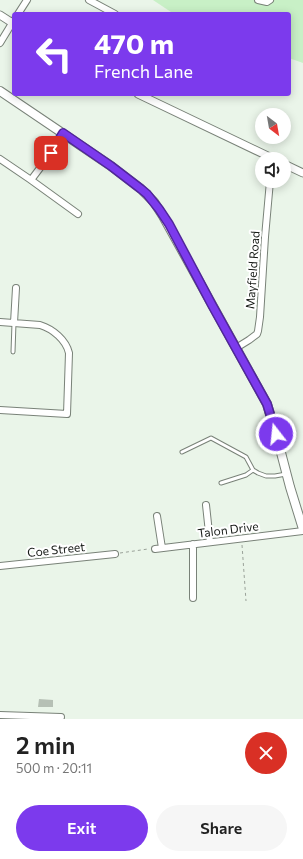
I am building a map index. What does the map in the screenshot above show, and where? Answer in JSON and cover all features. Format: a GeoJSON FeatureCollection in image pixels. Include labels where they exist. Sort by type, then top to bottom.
{"type":"FeatureCollection","features":[{"type":"Feature","properties":{"kind":"main road"},"geometry":{"type":"LineString","coordinates":[[0,91],[111,166],[141,189],[154,202],[169,224],[267,404],[303,530]]}},
{"type":"Feature","properties":{"kind":"street"},"geometry":{"type":"LineString","coordinates":[[19,12],[27,0]]}},
{"type":"Feature","properties":{"kind":"street"},"geometry":{"type":"LineString","coordinates":[[88,0],[112,12]]}},
{"type":"Feature","properties":{"kind":"street"},"geometry":{"type":"LineString","coordinates":[[258,0],[267,2],[270,0]]}},
{"type":"Feature","properties":{"kind":"street"},"geometry":{"type":"LineString","coordinates":[[0,15],[12,22]]}},
{"type":"Feature","properties":{"kind":"street"},"geometry":{"type":"LineString","coordinates":[[0,43],[12,25]]}},
{"type":"Feature","properties":{"kind":"street"},"geometry":{"type":"LineString","coordinates":[[150,97],[259,152]]}},
{"type":"Feature","properties":{"kind":"street"},"geometry":{"type":"LineString","coordinates":[[31,180],[63,133]]}},
{"type":"Feature","properties":{"kind":"street"},"geometry":{"type":"LineString","coordinates":[[0,159],[78,214]]}},
{"type":"Feature","properties":{"kind":"street"},"geometry":{"type":"LineString","coordinates":[[291,167],[303,173]]}},
{"type":"Feature","properties":{"kind":"street","name":"Mayfield Road"},"geometry":{"type":"LineString","coordinates":[[236,348],[254,337],[258,330],[269,188]]}},
{"type":"Feature","properties":{"kind":"street"},"geometry":{"type":"LineString","coordinates":[[14,323],[16,288]]}},
{"type":"Feature","properties":{"kind":"street"},"geometry":{"type":"LineString","coordinates":[[0,322],[40,325],[46,327],[60,338],[68,348],[69,353],[67,414],[0,410]]}},
{"type":"Feature","properties":{"kind":"street"},"geometry":{"type":"LineString","coordinates":[[206,505],[210,542]]}},
{"type":"Feature","properties":{"kind":"street"},"geometry":{"type":"LineString","coordinates":[[157,516],[162,548]]}},
{"type":"Feature","properties":{"kind":"street","name":"Talon Drive"},"geometry":{"type":"LineString","coordinates":[[155,549],[303,530]]}},
{"type":"Feature","properties":{"kind":"street"},"geometry":{"type":"LineString","coordinates":[[193,598],[194,544]]}},
{"type":"Feature","properties":{"kind":"street","name":"Coe Street"},"geometry":{"type":"LineString","coordinates":[[0,566],[115,554]]}},
{"type":"Feature","properties":{"kind":"street"},"geometry":{"type":"LineString","coordinates":[[0,715],[26,718],[61,717]]}},
{"type":"Feature","properties":{"kind":"lane"},"geometry":{"type":"LineString","coordinates":[[13,352],[14,323]]}},
{"type":"Feature","properties":{"kind":"lane"},"geometry":{"type":"LineString","coordinates":[[182,452],[211,438],[246,457],[253,470],[258,473],[266,476],[286,474]]}},
{"type":"Feature","properties":{"kind":"lane"},"geometry":{"type":"LineString","coordinates":[[221,483],[246,475],[253,470]]}},
{"type":"Feature","properties":{"kind":"path"},"geometry":{"type":"LineString","coordinates":[[241,538],[246,601]]}},
{"type":"Feature","properties":{"kind":"path"},"geometry":{"type":"LineString","coordinates":[[115,554],[155,549]]}},
{"type":"Feature","properties":{"kind":"green space"},"geometry":{"type":"Polygon","coordinates":[[[153,0],[303,0],[303,63],[291,59],[291,12],[171,12],[153,0]]]}},
{"type":"Feature","properties":{"kind":"building"},"geometry":{"type":"Polygon","coordinates":[[[39,699],[53,700],[53,707],[38,707],[39,699]]]}},
{"type":"Feature","properties":{"kind":"route"},"geometry":{"type":"LineString","coordinates":[[51,153],[63,133],[111,166],[147,194],[154,202],[169,224],[267,404],[276,434]]}}]}
